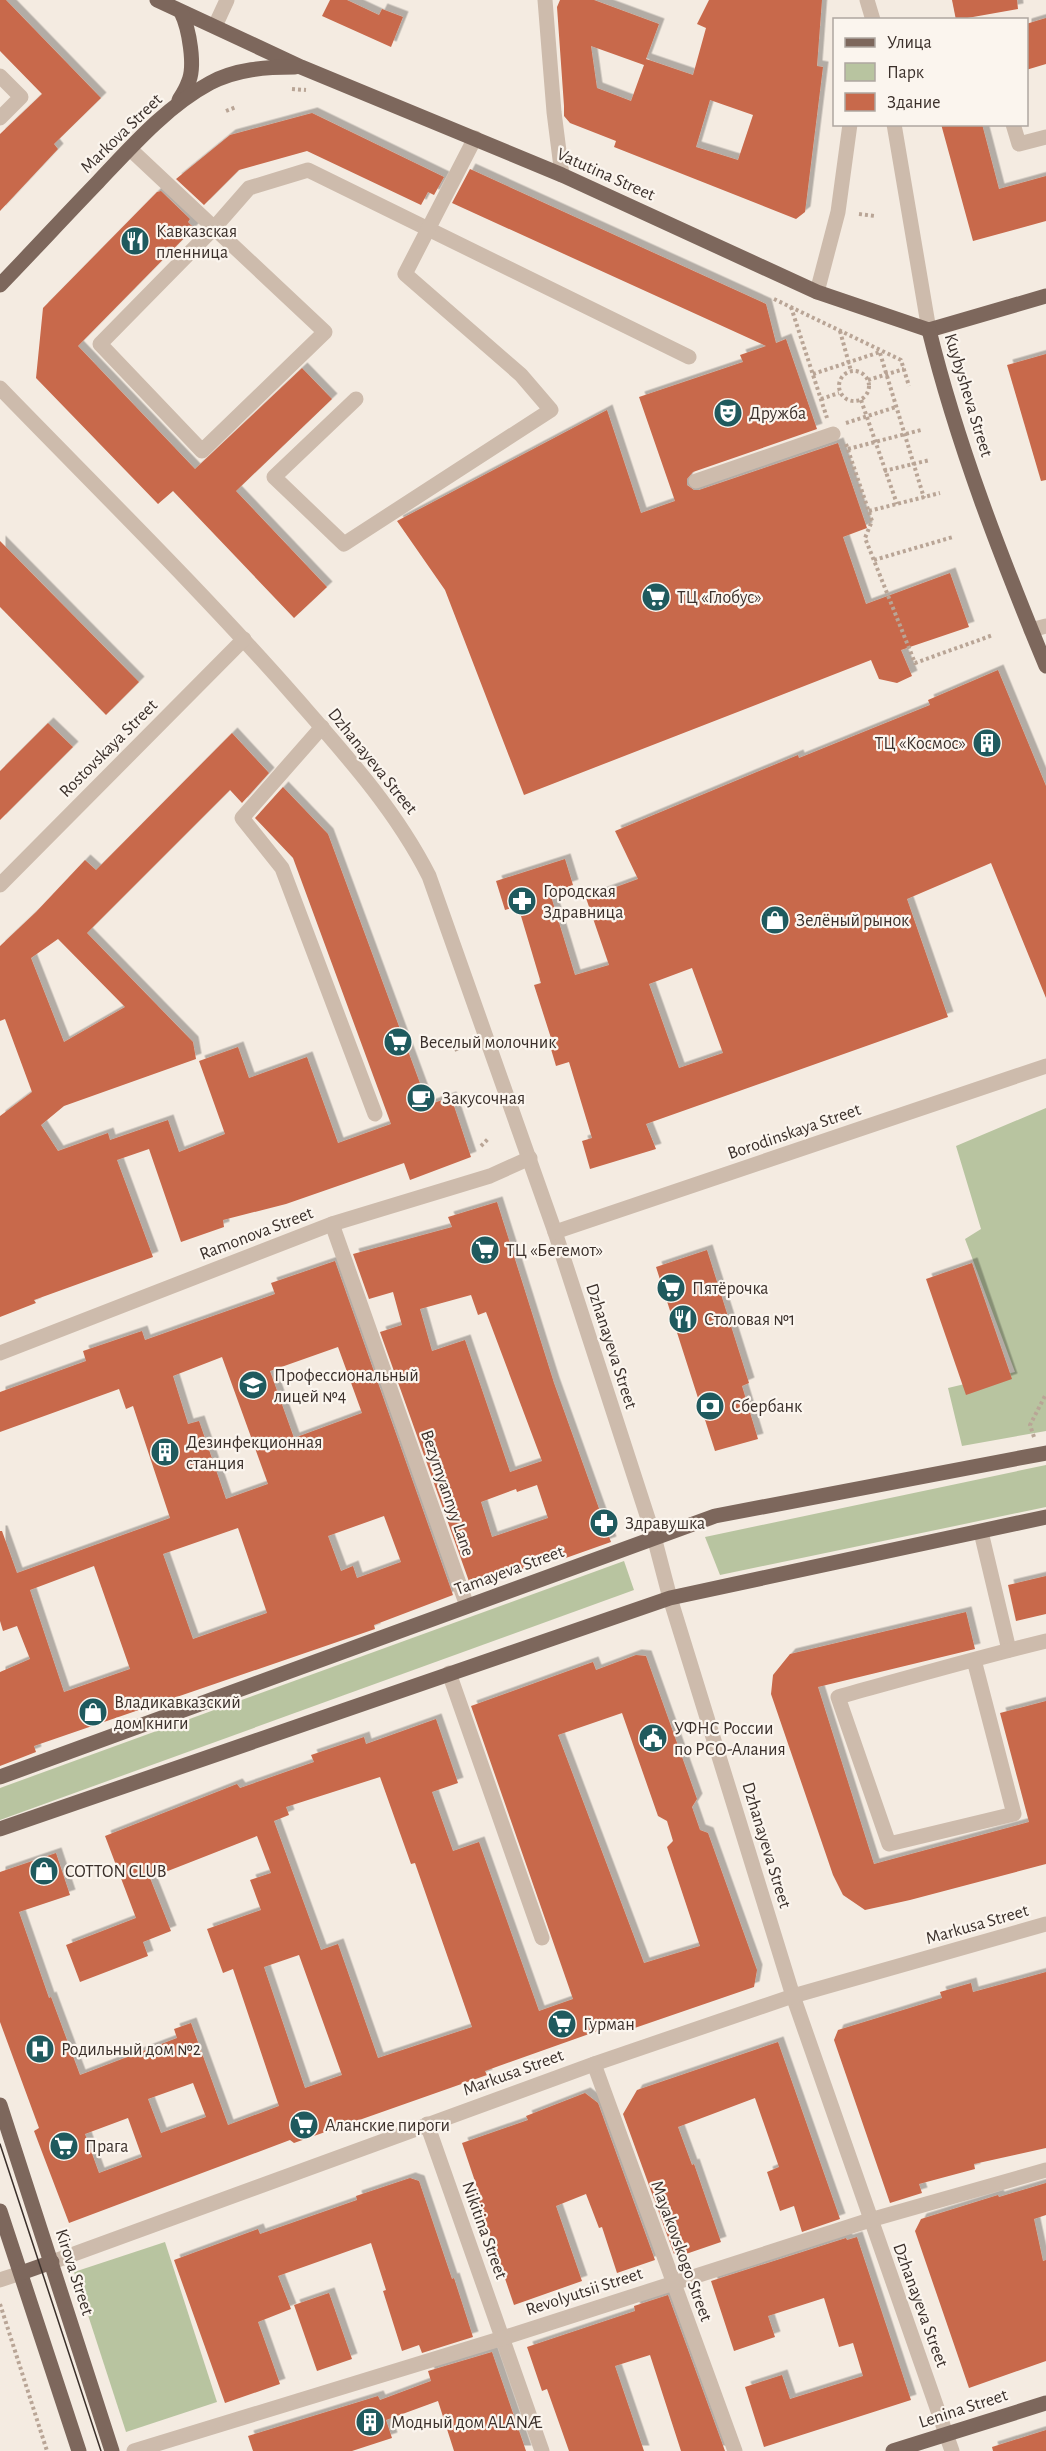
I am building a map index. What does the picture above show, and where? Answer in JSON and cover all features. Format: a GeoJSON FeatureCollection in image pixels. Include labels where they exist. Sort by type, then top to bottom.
{"type":"FeatureCollection","features":[{"type":"Feature","properties":{"kind":"main road","name":"Vatutina Street"},"geometry":{"type":"LineString","coordinates":[[157,0],[301,67],[562,175],[817,292],[929,330]]}},
{"type":"Feature","properties":{"kind":"main road"},"geometry":{"type":"LineString","coordinates":[[173,110],[190,81],[188,26],[181,12]]}},
{"type":"Feature","properties":{"kind":"main road","name":"Markova Street"},"geometry":{"type":"LineString","coordinates":[[0,285],[130,148],[173,110],[212,82],[234,73],[263,67],[301,67]]}},
{"type":"Feature","properties":{"kind":"main road"},"geometry":{"type":"LineString","coordinates":[[929,330],[1046,296]]}},
{"type":"Feature","properties":{"kind":"main road","name":"Kuybysheva Street"},"geometry":{"type":"LineString","coordinates":[[929,330],[948,399],[1039,628],[1046,666]]}},
{"type":"Feature","properties":{"kind":"main road","name":"Tamayeva Street"},"geometry":{"type":"LineString","coordinates":[[0,1777],[716,1516],[1043,1454]]}},
{"type":"Feature","properties":{"kind":"main road"},"geometry":{"type":"LineString","coordinates":[[0,1829],[670,1598],[1046,1517]]}},
{"type":"Feature","properties":{"kind":"main road","name":"Kirova Street"},"geometry":{"type":"LineString","coordinates":[[0,2105],[112,2451]]}},
{"type":"Feature","properties":{"kind":"main road"},"geometry":{"type":"LineString","coordinates":[[0,2211],[79,2451]]}},
{"type":"Feature","properties":{"kind":"main road","name":"Markusa Street"},"geometry":{"type":"LineString","coordinates":[[21,2273],[52,2262]]}},
{"type":"Feature","properties":{"kind":"main road","name":"Lenina Street"},"geometry":{"type":"LineString","coordinates":[[893,2451],[1046,2403]]}},
{"type":"Feature","properties":{"kind":"street"},"geometry":{"type":"LineString","coordinates":[[215,26],[227,0]]}},
{"type":"Feature","properties":{"kind":"street"},"geometry":{"type":"LineString","coordinates":[[545,0],[554,112],[562,175]]}},
{"type":"Feature","properties":{"kind":"street"},"geometry":{"type":"LineString","coordinates":[[865,18],[867,0]]}},
{"type":"Feature","properties":{"kind":"street"},"geometry":{"type":"LineString","coordinates":[[867,0],[872,18]]}},
{"type":"Feature","properties":{"kind":"street"},"geometry":{"type":"LineString","coordinates":[[0,76],[21,98],[0,118]]}},
{"type":"Feature","properties":{"kind":"street"},"geometry":{"type":"LineString","coordinates":[[817,292],[838,212],[850,126]]}},
{"type":"Feature","properties":{"kind":"street","name":"Kuybysheva Street"},"geometry":{"type":"LineString","coordinates":[[894,126],[929,330]]}},
{"type":"Feature","properties":{"kind":"street"},"geometry":{"type":"LineString","coordinates":[[1014,126],[1019,144],[1046,136]]}},
{"type":"Feature","properties":{"kind":"street"},"geometry":{"type":"LineString","coordinates":[[356,399],[274,477],[344,544],[551,410],[521,375],[405,274],[475,138]]}},
{"type":"Feature","properties":{"kind":"street"},"geometry":{"type":"LineString","coordinates":[[130,148],[214,228],[325,332],[202,451],[100,344],[214,228],[249,188],[308,170],[689,357]]}},
{"type":"Feature","properties":{"kind":"street","name":"Dzhanayeva Street"},"geometry":{"type":"LineString","coordinates":[[0,388],[244,639],[322,727],[367,779],[412,842],[429,876],[555,1232],[654,1537],[670,1598],[793,1996],[952,2451]]}},
{"type":"Feature","properties":{"kind":"street"},"geometry":{"type":"LineString","coordinates":[[696,481],[832,431]]}},
{"type":"Feature","properties":{"kind":"street","name":"Rostovskaya Street"},"geometry":{"type":"LineString","coordinates":[[0,885],[244,639]]}},
{"type":"Feature","properties":{"kind":"street"},"geometry":{"type":"LineString","coordinates":[[322,727],[242,818],[282,868],[375,1114]]}},
{"type":"Feature","properties":{"kind":"street","name":"Borodinskaya Street"},"geometry":{"type":"LineString","coordinates":[[555,1232],[1046,1066]]}},
{"type":"Feature","properties":{"kind":"street","name":"Ramonova Street"},"geometry":{"type":"LineString","coordinates":[[0,1353],[332,1224],[490,1176],[530,1158]]}},
{"type":"Feature","properties":{"kind":"street","name":"Bezymyannyy Lane"},"geometry":{"type":"LineString","coordinates":[[332,1224],[467,1606]]}},
{"type":"Feature","properties":{"kind":"street"},"geometry":{"type":"LineString","coordinates":[[981,1532],[1009,1650]]}},
{"type":"Feature","properties":{"kind":"street"},"geometry":{"type":"LineString","coordinates":[[974,1660],[1014,1814],[889,1844],[838,1697],[1009,1650],[1046,1641]]}},
{"type":"Feature","properties":{"kind":"street"},"geometry":{"type":"LineString","coordinates":[[449,1673],[542,1938]]}},
{"type":"Feature","properties":{"kind":"street","name":"Markusa Street"},"geometry":{"type":"LineString","coordinates":[[52,2262],[594,2064],[793,1996],[1046,1924]]}},
{"type":"Feature","properties":{"kind":"street","name":"Mayakovskogo Street"},"geometry":{"type":"LineString","coordinates":[[594,2064],[735,2451]]}},
{"type":"Feature","properties":{"kind":"street","name":"Nikitina Street"},"geometry":{"type":"LineString","coordinates":[[427,2124],[542,2451]]}},
{"type":"Feature","properties":{"kind":"street","name":"Revolyutsii Street"},"geometry":{"type":"LineString","coordinates":[[134,2451],[503,2338],[870,2220],[1046,2170]]}},
{"type":"Feature","properties":{"kind":"street","name":"Markusa Street"},"geometry":{"type":"LineString","coordinates":[[0,2280],[21,2273]]}},
{"type":"Feature","properties":{"kind":"path"},"geometry":{"type":"LineString","coordinates":[[226,111],[236,107]]}},
{"type":"Feature","properties":{"kind":"path"},"geometry":{"type":"LineString","coordinates":[[859,214],[875,216]]}},
{"type":"Feature","properties":{"kind":"path"},"geometry":{"type":"LineString","coordinates":[[774,299],[901,360],[909,386]]}},
{"type":"Feature","properties":{"kind":"path"},"geometry":{"type":"LineString","coordinates":[[790,307],[832,431],[845,442],[848,449],[872,521],[865,538],[915,663],[993,635]]}},
{"type":"Feature","properties":{"kind":"path"},"geometry":{"type":"LineString","coordinates":[[840,331],[850,371]]}},
{"type":"Feature","properties":{"kind":"path"},"geometry":{"type":"LineString","coordinates":[[813,374],[882,352]]}},
{"type":"Feature","properties":{"kind":"path"},"geometry":{"type":"LineString","coordinates":[[882,352],[886,375],[924,498]]}},
{"type":"Feature","properties":{"kind":"path"},"geometry":{"type":"LineString","coordinates":[[868,380],[904,369]]}},
{"type":"Feature","properties":{"kind":"path"},"geometry":{"type":"LineString","coordinates":[[850,371],[861,372],[868,380],[868,392],[861,400],[847,401],[839,393],[841,378],[850,371]]}},
{"type":"Feature","properties":{"kind":"path"},"geometry":{"type":"LineString","coordinates":[[821,399],[839,393]]}},
{"type":"Feature","properties":{"kind":"path"},"geometry":{"type":"LineString","coordinates":[[861,400],[897,504]]}},
{"type":"Feature","properties":{"kind":"path"},"geometry":{"type":"LineString","coordinates":[[832,431],[896,407]]}},
{"type":"Feature","properties":{"kind":"path"},"geometry":{"type":"LineString","coordinates":[[848,449],[921,430]]}},
{"type":"Feature","properties":{"kind":"path"},"geometry":{"type":"LineString","coordinates":[[884,471],[930,460]]}},
{"type":"Feature","properties":{"kind":"path"},"geometry":{"type":"LineString","coordinates":[[869,511],[940,493]]}},
{"type":"Feature","properties":{"kind":"path"},"geometry":{"type":"LineString","coordinates":[[874,560],[953,537]]}},
{"type":"Feature","properties":{"kind":"path"},"geometry":{"type":"LineString","coordinates":[[454,1044],[456,1051]]}},
{"type":"Feature","properties":{"kind":"path"},"geometry":{"type":"LineString","coordinates":[[481,1146],[489,1138]]}},
{"type":"Feature","properties":{"kind":"path"},"geometry":{"type":"LineString","coordinates":[[1043,1454],[1030,1425],[1046,1394]]}},
{"type":"Feature","properties":{"kind":"path"},"geometry":{"type":"LineString","coordinates":[[0,2304],[47,2451]]}},
{"type":"Feature","properties":{"kind":"green space"},"geometry":{"type":"Polygon","coordinates":[[[1046,1108],[1046,1431],[962,1446],[948,1388],[1015,1372],[965,1239],[981,1229],[956,1146],[1046,1108]]]}},
{"type":"Feature","properties":{"kind":"green space"},"geometry":{"type":"Polygon","coordinates":[[[1046,1465],[1046,1507],[720,1575],[705,1537],[1046,1465]]]}},
{"type":"Feature","properties":{"kind":"green space"},"geometry":{"type":"Polygon","coordinates":[[[624,1561],[634,1590],[0,1820],[0,1788],[624,1561]]]}},
{"type":"Feature","properties":{"kind":"green space"},"geometry":{"type":"Polygon","coordinates":[[[165,2242],[217,2402],[126,2432],[74,2272],[165,2242]]]}},
{"type":"Feature","properties":{"kind":"building"},"geometry":{"type":"Polygon","coordinates":[[[0,0],[6,0],[101,98],[54,144],[58,149],[0,211],[0,134],[42,94],[0,51],[0,0]]]}},
{"type":"Feature","properties":{"kind":"building"},"geometry":{"type":"Polygon","coordinates":[[[330,0],[347,0],[379,15],[382,9],[403,17],[391,47],[322,16],[330,0]]]}},
{"type":"Feature","properties":{"kind":"building"},"geometry":{"type":"Polygon","coordinates":[[[560,0],[594,0],[659,24],[646,59],[693,75],[706,28],[697,24],[709,0],[822,0],[817,66],[823,67],[805,212],[796,219],[614,147],[616,141],[570,123],[564,116],[557,7],[560,0]],[[591,46],[597,88],[631,101],[644,65],[591,46]],[[710,100],[696,147],[738,160],[753,115],[710,100]]]}},
{"type":"Feature","properties":{"kind":"building"},"geometry":{"type":"Polygon","coordinates":[[[952,0],[1017,0],[1018,9],[956,18],[952,0]]]}},
{"type":"Feature","properties":{"kind":"building"},"geometry":{"type":"Polygon","coordinates":[[[1046,18],[1046,64],[1028,69],[1028,23],[1046,18]]]}},
{"type":"Feature","properties":{"kind":"building"},"geometry":{"type":"Polygon","coordinates":[[[312,113],[444,177],[434,195],[428,192],[421,205],[307,151],[239,170],[204,205],[176,179],[230,135],[312,113]]]}},
{"type":"Feature","properties":{"kind":"building"},"geometry":{"type":"Polygon","coordinates":[[[942,126],[983,126],[999,189],[1046,176],[1046,221],[973,241],[942,126]]]}},
{"type":"Feature","properties":{"kind":"building","name":"ТЦ «Глобус»"},"geometry":{"type":"Polygon","coordinates":[[[470,169],[766,304],[776,343],[786,339],[817,429],[693,472],[687,479],[687,485],[694,490],[699,490],[838,443],[867,528],[843,537],[866,604],[950,573],[969,627],[901,650],[912,676],[897,683],[879,679],[871,660],[524,795],[445,590],[397,521],[607,410],[641,513],[675,501],[639,397],[743,362],[740,355],[766,346],[452,203],[470,169]]]}},
{"type":"Feature","properties":{"kind":"building"},"geometry":{"type":"Polygon","coordinates":[[[161,191],[190,219],[188,222],[194,228],[78,346],[195,469],[302,368],[332,399],[236,491],[327,587],[294,618],[173,491],[158,504],[36,378],[43,308],[157,192],[161,191]]]}},
{"type":"Feature","properties":{"kind":"building"},"geometry":{"type":"Polygon","coordinates":[[[1046,354],[1046,480],[1041,481],[1007,365],[1046,354]]]}},
{"type":"Feature","properties":{"kind":"building"},"geometry":{"type":"Polygon","coordinates":[[[0,541],[139,682],[106,715],[0,607],[0,541]]]}},
{"type":"Feature","properties":{"kind":"building","name":"Зелёный рынок"},"geometry":{"type":"Polygon","coordinates":[[[998,670],[1046,786],[1046,998],[991,863],[907,899],[948,1017],[646,1124],[656,1149],[590,1169],[582,1141],[592,1138],[569,1062],[556,1066],[548,1039],[551,1038],[534,985],[541,983],[518,906],[505,910],[496,881],[565,859],[573,885],[550,893],[575,975],[609,965],[586,898],[638,879],[615,831],[798,755],[799,758],[930,705],[928,700],[998,670]],[[692,968],[649,984],[679,1068],[723,1053],[692,968]]]}},
{"type":"Feature","properties":{"kind":"building"},"geometry":{"type":"Polygon","coordinates":[[[48,723],[73,747],[0,820],[0,771],[48,723]]]}},
{"type":"Feature","properties":{"kind":"building"},"geometry":{"type":"Polygon","coordinates":[[[232,733],[269,773],[242,803],[230,790],[87,933],[193,1042],[196,1059],[64,1106],[41,1125],[58,1151],[108,1133],[110,1140],[168,1120],[179,1152],[225,1134],[199,1061],[238,1047],[249,1078],[307,1057],[338,1143],[391,1124],[293,858],[255,818],[283,787],[328,834],[428,1105],[451,1097],[471,1157],[410,1180],[404,1163],[286,1204],[223,1220],[224,1227],[181,1242],[149,1149],[117,1160],[153,1257],[34,1300],[36,1303],[0,1317],[0,1116],[32,1092],[5,1019],[0,1021],[0,946],[85,860],[96,870],[232,733]],[[58,939],[31,958],[64,1042],[125,1007],[58,939]]]}},
{"type":"Feature","properties":{"kind":"building"},"geometry":{"type":"Polygon","coordinates":[[[497,1202],[554,1383],[611,1542],[471,1587],[380,1332],[402,1325],[393,1292],[369,1299],[353,1254],[452,1227],[448,1217],[497,1202]],[[471,1295],[420,1309],[432,1351],[465,1340],[510,1472],[542,1461],[486,1312],[478,1315],[471,1295]],[[537,1485],[517,1492],[516,1489],[481,1502],[492,1537],[548,1518],[537,1485]]]}},
{"type":"Feature","properties":{"kind":"building"},"geometry":{"type":"Polygon","coordinates":[[[707,1250],[749,1383],[742,1386],[758,1439],[715,1451],[656,1267],[707,1250]]]}},
{"type":"Feature","properties":{"kind":"building"},"geometry":{"type":"Polygon","coordinates":[[[335,1261],[453,1595],[374,1625],[375,1629],[34,1746],[36,1752],[0,1766],[0,1672],[30,1659],[17,1626],[3,1631],[0,1621],[0,1531],[2,1531],[17,1573],[170,1518],[133,1406],[126,1409],[119,1389],[0,1432],[0,1392],[86,1361],[83,1351],[142,1331],[145,1340],[275,1294],[271,1283],[335,1261]],[[338,1347],[270,1371],[294,1438],[362,1413],[338,1347]],[[222,1357],[173,1376],[188,1424],[199,1421],[226,1499],[268,1484],[222,1357]],[[384,1516],[328,1536],[341,1571],[353,1566],[357,1578],[401,1562],[384,1516]],[[238,1528],[163,1554],[193,1639],[267,1613],[238,1528]],[[94,1566],[30,1590],[64,1692],[130,1669],[94,1566]]]}},
{"type":"Feature","properties":{"kind":"building"},"geometry":{"type":"Polygon","coordinates":[[[972,1263],[1012,1379],[966,1395],[926,1279],[972,1263]]]}},
{"type":"Feature","properties":{"kind":"building"},"geometry":{"type":"Polygon","coordinates":[[[1046,1576],[1046,1614],[1016,1621],[1008,1585],[1046,1576]]]}},
{"type":"Feature","properties":{"kind":"building"},"geometry":{"type":"Polygon","coordinates":[[[966,1612],[975,1649],[818,1687],[874,1864],[1029,1822],[1000,1713],[1046,1701],[1046,1864],[865,1910],[843,1895],[833,1875],[771,1694],[773,1675],[790,1654],[966,1612]]]}},
{"type":"Feature","properties":{"kind":"building"},"geometry":{"type":"Polygon","coordinates":[[[636,1655],[646,1656],[697,1799],[692,1807],[700,1830],[708,1833],[757,1970],[754,1987],[623,2032],[620,2023],[485,2071],[487,2075],[294,2143],[290,2140],[69,2223],[34,2131],[39,2128],[0,2022],[0,1872],[56,1853],[70,1895],[19,1912],[49,1998],[51,1997],[80,2075],[177,2038],[174,2029],[191,2023],[228,2125],[279,2106],[233,1969],[223,1973],[207,1929],[261,1910],[250,1880],[271,1873],[257,1836],[150,1878],[171,1931],[143,1942],[148,1956],[80,1982],[66,1945],[136,1918],[105,1836],[237,1784],[240,1788],[314,1762],[311,1755],[364,1737],[366,1744],[436,1719],[458,1783],[432,1792],[453,1851],[479,1842],[539,2011],[573,1999],[471,1706],[593,1662],[596,1670],[636,1655]],[[622,1713],[558,1735],[644,1963],[700,1946],[667,1847],[673,1841],[667,1821],[658,1816],[622,1713]],[[380,1777],[286,1807],[289,1815],[274,1821],[321,1950],[338,1944],[378,2058],[472,2027],[415,1863],[411,1864],[380,1777]],[[299,1955],[264,1967],[305,2088],[342,2075],[299,1955]],[[193,2083],[148,2099],[161,2133],[206,2117],[193,2083]],[[128,2118],[85,2134],[99,2173],[142,2157],[128,2118]]]}},
{"type":"Feature","properties":{"kind":"building"},"geometry":{"type":"Polygon","coordinates":[[[1046,1972],[1046,2148],[974,2164],[975,2169],[919,2184],[922,2193],[890,2203],[834,2040],[838,2030],[942,1998],[940,1992],[971,1983],[973,1992],[1046,1972]]]}},
{"type":"Feature","properties":{"kind":"building"},"geometry":{"type":"Polygon","coordinates":[[[778,2042],[840,2219],[802,2232],[794,2206],[780,2211],[767,2172],[779,2167],[755,2098],[678,2127],[692,2165],[694,2164],[721,2242],[683,2255],[681,2251],[674,2254],[623,2114],[637,2090],[778,2042]]]}},
{"type":"Feature","properties":{"kind":"building"},"geometry":{"type":"Polygon","coordinates":[[[585,2093],[598,2103],[655,2260],[617,2273],[602,2227],[599,2228],[586,2194],[556,2206],[582,2281],[514,2305],[478,2200],[481,2199],[462,2143],[528,2120],[526,2116],[585,2093]]]}},
{"type":"Feature","properties":{"kind":"building"},"geometry":{"type":"Polygon","coordinates":[[[410,2178],[419,2181],[473,2337],[422,2353],[419,2345],[402,2351],[371,2243],[278,2276],[291,2309],[258,2322],[280,2384],[225,2403],[174,2260],[258,2229],[260,2234],[357,2200],[356,2196],[410,2178]]]}},
{"type":"Feature","properties":{"kind":"building"},"geometry":{"type":"Polygon","coordinates":[[[1046,2183],[1046,2215],[1034,2219],[1043,2261],[1046,2260],[1046,2361],[969,2388],[915,2231],[921,2219],[1046,2183]]]}},
{"type":"Feature","properties":{"kind":"building"},"geometry":{"type":"Polygon","coordinates":[[[857,2237],[911,2400],[764,2447],[745,2387],[782,2375],[790,2399],[863,2376],[853,2343],[839,2347],[824,2298],[768,2316],[775,2337],[734,2351],[711,2281],[846,2238],[847,2240],[857,2237]]]}},
{"type":"Feature","properties":{"kind":"building"},"geometry":{"type":"Polygon","coordinates":[[[329,2293],[352,2359],[317,2371],[294,2305],[329,2293]]]}},
{"type":"Feature","properties":{"kind":"building"},"geometry":{"type":"Polygon","coordinates":[[[668,2295],[725,2451],[681,2451],[650,2355],[615,2366],[644,2451],[569,2451],[547,2389],[542,2391],[527,2347],[635,2311],[634,2306],[668,2295]]]}},
{"type":"Feature","properties":{"kind":"building"},"geometry":{"type":"Polygon","coordinates":[[[492,2352],[526,2451],[454,2451],[438,2401],[386,2420],[392,2438],[352,2451],[253,2451],[248,2436],[378,2396],[380,2400],[431,2381],[428,2371],[492,2352]]]}},
{"type":"Feature","properties":{"kind":"building"},"geometry":{"type":"Polygon","coordinates":[[[1046,2430],[1046,2451],[993,2451],[992,2447],[1046,2430]]]}},
{"type":"Feature","properties":{"kind":"tram line"},"geometry":{"type":"LineString","coordinates":[[0,2144],[101,2451]]}},
{"type":"Feature","properties":{"kind":"place","name":"Кавказская пленница"},"geometry":{"type":"Point","coordinates":[135,241]}},
{"type":"Feature","properties":{"kind":"place","name":"Дружба"},"geometry":{"type":"Point","coordinates":[728,413]}},
{"type":"Feature","properties":{"kind":"place","name":"ТЦ «Глобус»"},"geometry":{"type":"Point","coordinates":[656,597]}},
{"type":"Feature","properties":{"kind":"place","name":"ТЦ «Космос»"},"geometry":{"type":"Point","coordinates":[987,743]}},
{"type":"Feature","properties":{"kind":"place","name":"Городская Здравница"},"geometry":{"type":"Point","coordinates":[522,901]}},
{"type":"Feature","properties":{"kind":"place","name":"Зелёный рынок"},"geometry":{"type":"Point","coordinates":[775,920]}},
{"type":"Feature","properties":{"kind":"place","name":"Веселый молочник"},"geometry":{"type":"Point","coordinates":[398,1042]}},
{"type":"Feature","properties":{"kind":"place","name":"Закусочная"},"geometry":{"type":"Point","coordinates":[421,1098]}},
{"type":"Feature","properties":{"kind":"place","name":"ТЦ «Бегемот»"},"geometry":{"type":"Point","coordinates":[485,1250]}},
{"type":"Feature","properties":{"kind":"place","name":"Пятёрочка"},"geometry":{"type":"Point","coordinates":[671,1288]}},
{"type":"Feature","properties":{"kind":"place","name":"Столовая №1"},"geometry":{"type":"Point","coordinates":[683,1319]}},
{"type":"Feature","properties":{"kind":"place","name":"Профессиональный лицей №4"},"geometry":{"type":"Point","coordinates":[253,1385]}},
{"type":"Feature","properties":{"kind":"place","name":"Сбербанк"},"geometry":{"type":"Point","coordinates":[710,1406]}},
{"type":"Feature","properties":{"kind":"place","name":"Дезинфекционная станция"},"geometry":{"type":"Point","coordinates":[165,1452]}},
{"type":"Feature","properties":{"kind":"place","name":"Здравушка"},"geometry":{"type":"Point","coordinates":[604,1523]}},
{"type":"Feature","properties":{"kind":"place","name":"Владикавказский дом книги"},"geometry":{"type":"Point","coordinates":[93,1712]}},
{"type":"Feature","properties":{"kind":"place","name":"УФНС России по РСО-Алания"},"geometry":{"type":"Point","coordinates":[653,1738]}},
{"type":"Feature","properties":{"kind":"place","name":"COTTON CLUB"},"geometry":{"type":"Point","coordinates":[44,1871]}},
{"type":"Feature","properties":{"kind":"place","name":"Гурман"},"geometry":{"type":"Point","coordinates":[562,2024]}},
{"type":"Feature","properties":{"kind":"place","name":"Родильный дом №2"},"geometry":{"type":"Point","coordinates":[40,2049]}},
{"type":"Feature","properties":{"kind":"place","name":"Аланские пироги"},"geometry":{"type":"Point","coordinates":[304,2125]}},
{"type":"Feature","properties":{"kind":"place","name":"Прага"},"geometry":{"type":"Point","coordinates":[64,2146]}},
{"type":"Feature","properties":{"kind":"place","name":"Модный дом ALANÆ"},"geometry":{"type":"Point","coordinates":[370,2422]}}]}
